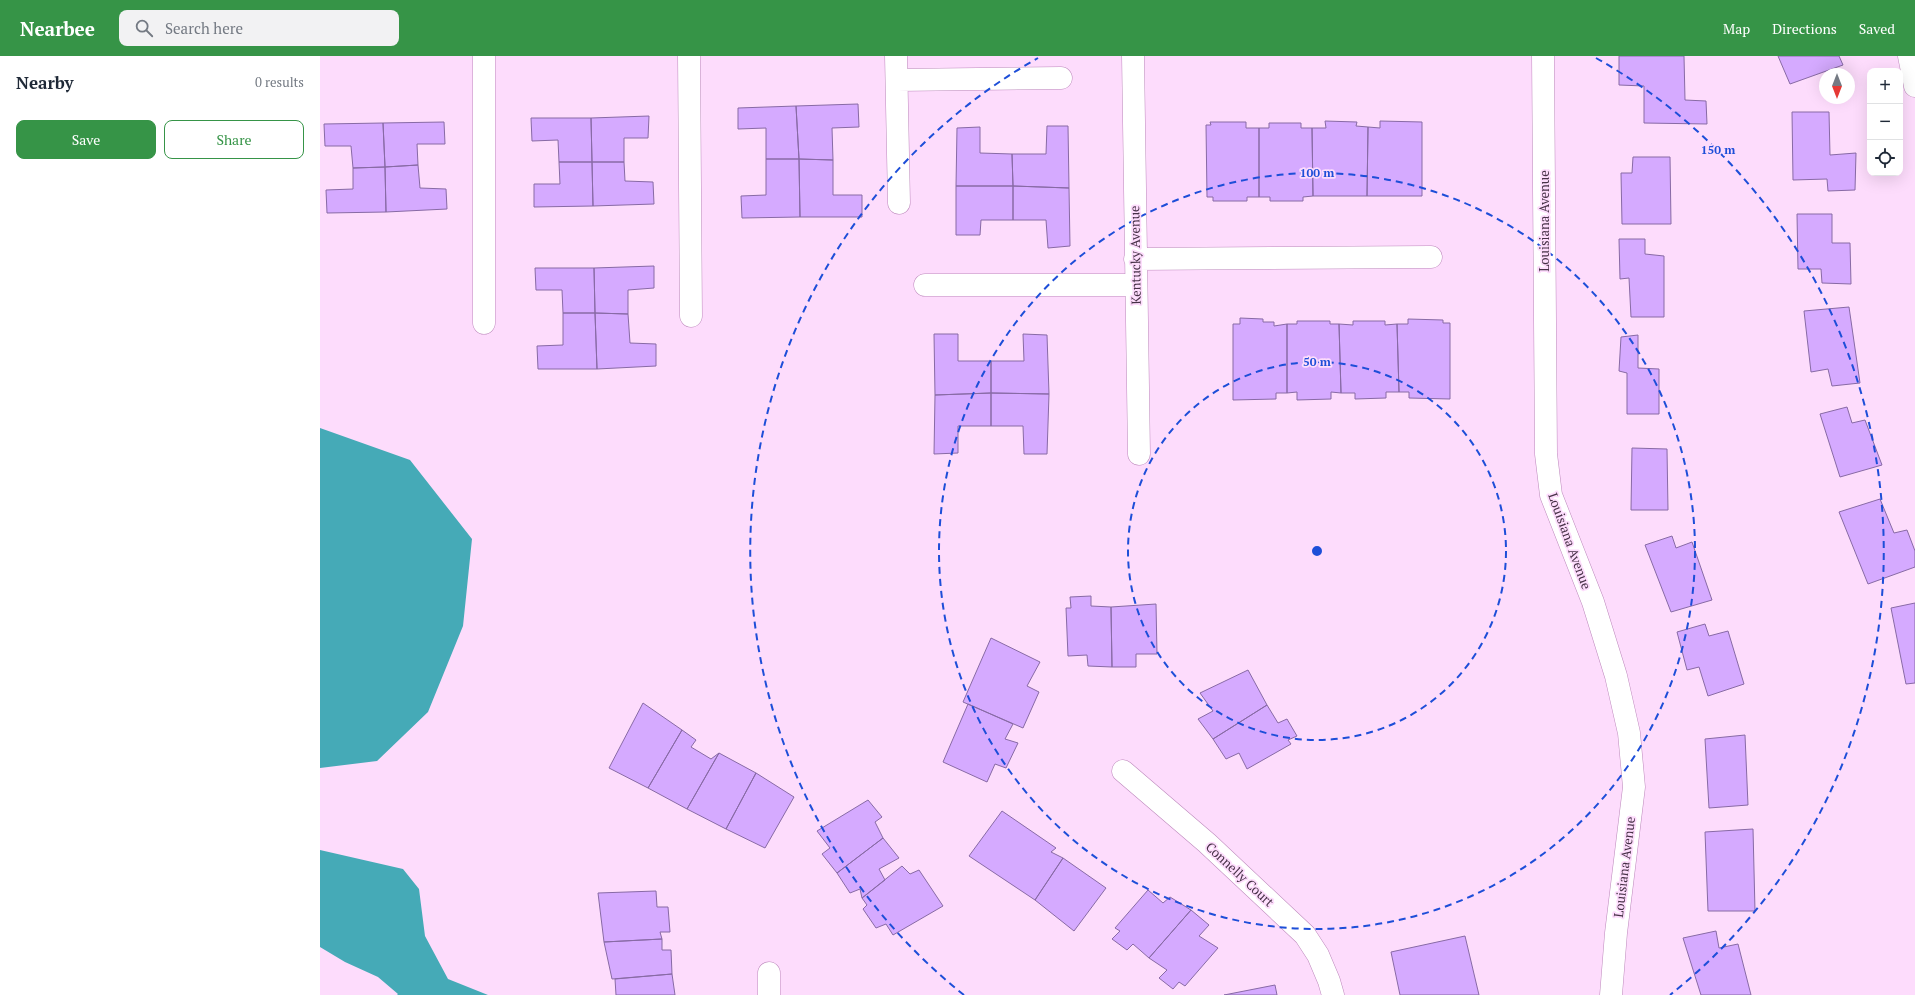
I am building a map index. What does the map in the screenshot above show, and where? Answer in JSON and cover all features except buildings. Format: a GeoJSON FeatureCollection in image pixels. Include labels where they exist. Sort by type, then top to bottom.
{"type":"FeatureCollection","features":[{"type":"Feature","properties":{"kind":"street"},"geometry":{"type":"LineString","coordinates":[[484,56],[484,323]]}},
{"type":"Feature","properties":{"kind":"street"},"geometry":{"type":"LineString","coordinates":[[689,56],[692,316]]}},
{"type":"Feature","properties":{"kind":"street"},"geometry":{"type":"LineString","coordinates":[[896,56],[899,203]]}},
{"type":"Feature","properties":{"kind":"street","name":"Kentucky Avenue"},"geometry":{"type":"LineString","coordinates":[[1133,56],[1139,454]]}},
{"type":"Feature","properties":{"kind":"street","name":"Louisiana Avenue"},"geometry":{"type":"LineString","coordinates":[[1543,56],[1546,454],[1551,495],[1593,602],[1616,676],[1629,733],[1634,787],[1616,933],[1611,995]]}},
{"type":"Feature","properties":{"kind":"street"},"geometry":{"type":"LineString","coordinates":[[1909,56],[1915,86]]}},
{"type":"Feature","properties":{"kind":"street"},"geometry":{"type":"LineString","coordinates":[[897,80],[1061,78]]}},
{"type":"Feature","properties":{"kind":"street"},"geometry":{"type":"LineString","coordinates":[[1135,259],[1431,257]]}},
{"type":"Feature","properties":{"kind":"street"},"geometry":{"type":"LineString","coordinates":[[925,285],[1136,285]]}},
{"type":"Feature","properties":{"kind":"street","name":"Connelly Court"},"geometry":{"type":"LineString","coordinates":[[1123,771],[1207,843],[1305,935],[1318,955],[1333,995]]}},
{"type":"Feature","properties":{"kind":"street"},"geometry":{"type":"LineString","coordinates":[[769,973],[769,995]]}},
{"type":"Feature","properties":{"kind":"water"},"geometry":{"type":"Polygon","coordinates":[[[320,428],[410,460],[472,539],[463,626],[428,712],[377,761],[320,768],[320,428]]]}},
{"type":"Feature","properties":{"kind":"water"},"geometry":{"type":"Polygon","coordinates":[[[320,850],[403,869],[419,889],[425,936],[448,979],[488,995],[397,995],[398,994],[378,977],[345,962],[320,947],[320,850]]]}}]}
